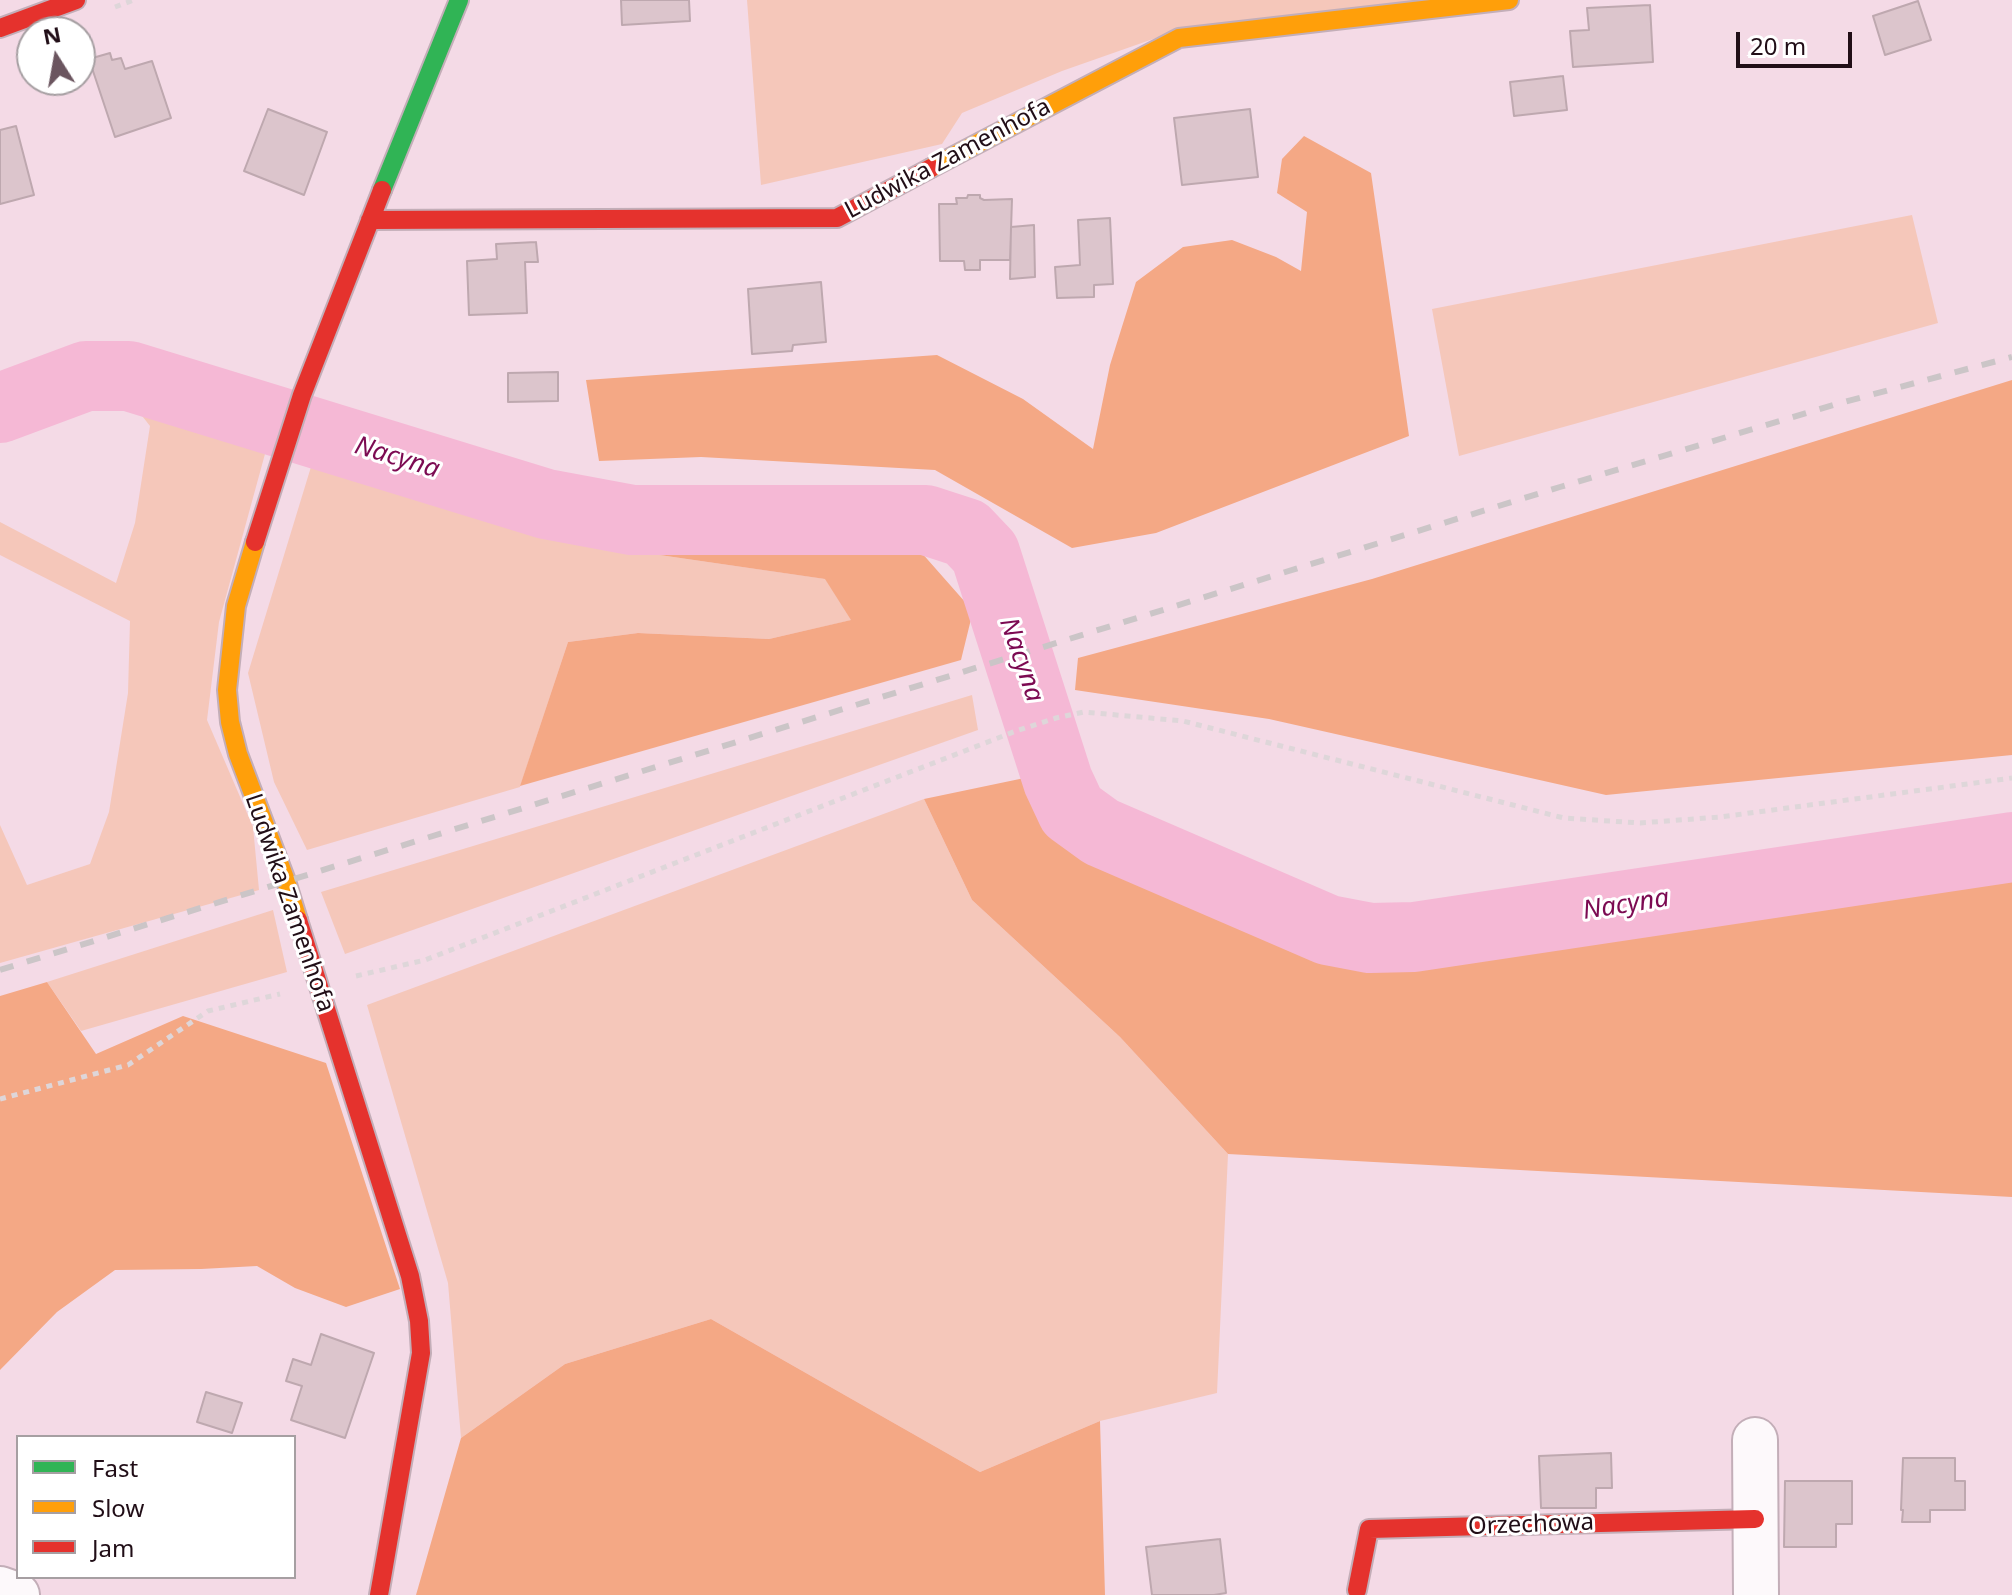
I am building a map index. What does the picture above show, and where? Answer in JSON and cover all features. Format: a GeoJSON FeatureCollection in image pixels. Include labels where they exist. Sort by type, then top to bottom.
{"type":"FeatureCollection","features":[{"type":"Feature","properties":{"kind":"street"},"geometry":{"type":"LineString","coordinates":[[0,28],[76,0]]}},
{"type":"Feature","properties":{"kind":"street","name":"Ludwika Zamenhofa"},"geometry":{"type":"LineString","coordinates":[[379,1595],[421,1353],[419,1321],[410,1276],[286,881],[238,754],[230,722],[227,690],[236,606],[280,460],[370,220],[459,0]]}},
{"type":"Feature","properties":{"kind":"street","name":"Ludwika Zamenhofa"},"geometry":{"type":"LineString","coordinates":[[370,220],[837,218],[1179,38],[1509,0]]}},
{"type":"Feature","properties":{"kind":"street"},"geometry":{"type":"LineString","coordinates":[[1755,1440],[1756,1595]]}},
{"type":"Feature","properties":{"kind":"street","name":"Orzechowa"},"geometry":{"type":"LineString","coordinates":[[1357,1590],[1369,1529],[1755,1519]]}},
{"type":"Feature","properties":{"kind":"street"},"geometry":{"type":"LineString","coordinates":[[0,1589],[17,1595]]}},
{"type":"Feature","properties":{"kind":"path"},"geometry":{"type":"LineString","coordinates":[[0,1099],[128,1065],[208,1011],[425,960],[1016,731],[1084,712],[1183,721],[1564,818],[1640,823],[1720,817],[2012,778]]}},
{"type":"Feature","properties":{"kind":"shaded area"},"geometry":{"type":"Polygon","coordinates":[[[747,0],[1476,0],[1173,32],[1062,71],[962,113],[942,144],[761,185],[747,0]]]}},
{"type":"Feature","properties":{"kind":"shaded area"},"geometry":{"type":"Polygon","coordinates":[[[1304,136],[1371,173],[1409,436],[1156,533],[1072,548],[935,470],[701,457],[599,461],[586,380],[937,355],[1023,399],[1093,449],[1110,365],[1136,282],[1183,247],[1232,240],[1276,257],[1301,271],[1307,212],[1277,193],[1282,159],[1304,136]]]}},
{"type":"Feature","properties":{"kind":"shaded area"},"geometry":{"type":"Polygon","coordinates":[[[1912,215],[1938,323],[1459,456],[1432,309],[1912,215]]]}},
{"type":"Feature","properties":{"kind":"shaded area"},"geometry":{"type":"Polygon","coordinates":[[[2012,380],[2012,755],[1606,795],[1269,719],[1075,690],[1078,658],[1372,579],[2012,380]]]}},
{"type":"Feature","properties":{"kind":"shaded area"},"geometry":{"type":"Polygon","coordinates":[[[97,382],[122,403],[92,400],[0,432],[0,415],[97,382]]]}},
{"type":"Feature","properties":{"kind":"shaded area"},"geometry":{"type":"Polygon","coordinates":[[[110,383],[271,432],[219,622],[207,720],[253,827],[259,890],[0,963],[0,825],[27,885],[90,864],[109,812],[128,693],[130,621],[0,555],[0,522],[116,583],[135,523],[150,426],[132,403],[110,383]]]}},
{"type":"Feature","properties":{"kind":"shaded area"},"geometry":{"type":"Polygon","coordinates":[[[314,457],[415,496],[590,545],[826,579],[852,620],[769,639],[638,633],[568,642],[520,787],[307,850],[274,782],[248,673],[314,457]]]}},
{"type":"Feature","properties":{"kind":"shaded area"},"geometry":{"type":"Polygon","coordinates":[[[720,536],[913,543],[973,611],[961,660],[520,786],[568,642],[638,633],[769,639],[851,620],[825,579],[625,550],[630,539],[720,536]]]}},
{"type":"Feature","properties":{"kind":"shaded area"},"geometry":{"type":"Polygon","coordinates":[[[972,695],[978,730],[345,954],[321,892],[972,695]]]}},
{"type":"Feature","properties":{"kind":"shaded area"},"geometry":{"type":"Polygon","coordinates":[[[1034,776],[1062,831],[1137,867],[1320,945],[1401,953],[2012,860],[2012,1197],[1228,1154],[1120,1037],[972,900],[924,799],[1034,776]]]}},
{"type":"Feature","properties":{"kind":"shaded area"},"geometry":{"type":"Polygon","coordinates":[[[924,799],[972,900],[1120,1037],[1228,1154],[1217,1393],[1100,1421],[980,1472],[711,1319],[565,1364],[461,1438],[448,1283],[367,1005],[924,799]]]}},
{"type":"Feature","properties":{"kind":"shaded area"},"geometry":{"type":"Polygon","coordinates":[[[273,910],[287,972],[81,1031],[47,982],[273,910]]]}},
{"type":"Feature","properties":{"kind":"shaded area"},"geometry":{"type":"Polygon","coordinates":[[[47,982],[96,1054],[183,1016],[326,1063],[400,1289],[346,1307],[295,1288],[257,1266],[115,1270],[57,1312],[0,1370],[0,996],[47,982]]]}},
{"type":"Feature","properties":{"kind":"shaded area"},"geometry":{"type":"Polygon","coordinates":[[[711,1319],[980,1472],[1100,1421],[1105,1595],[416,1595],[461,1438],[565,1364],[711,1319]]]}},
{"type":"Feature","properties":{"kind":"building"},"geometry":{"type":"Polygon","coordinates":[[[621,0],[689,0],[690,21],[622,25],[621,0]]]}},
{"type":"Feature","properties":{"kind":"building"},"geometry":{"type":"Polygon","coordinates":[[[1918,1],[1931,40],[1885,55],[1873,16],[1918,1]]]}},
{"type":"Feature","properties":{"kind":"building"},"geometry":{"type":"Polygon","coordinates":[[[1650,5],[1653,62],[1573,67],[1570,31],[1589,30],[1587,8],[1650,5]]]}},
{"type":"Feature","properties":{"kind":"building"},"geometry":{"type":"Polygon","coordinates":[[[110,53],[112,60],[121,58],[125,69],[152,61],[171,118],[115,137],[96,80],[96,57],[110,53]]]}},
{"type":"Feature","properties":{"kind":"building"},"geometry":{"type":"Polygon","coordinates":[[[1563,76],[1567,110],[1514,116],[1510,82],[1563,76]]]}},
{"type":"Feature","properties":{"kind":"building"},"geometry":{"type":"Polygon","coordinates":[[[268,109],[327,132],[304,195],[244,171],[268,109]]]}},
{"type":"Feature","properties":{"kind":"building"},"geometry":{"type":"Polygon","coordinates":[[[1250,109],[1258,177],[1182,185],[1174,118],[1250,109]]]}},
{"type":"Feature","properties":{"kind":"building"},"geometry":{"type":"Polygon","coordinates":[[[16,126],[34,195],[0,204],[0,130],[16,126]]]}},
{"type":"Feature","properties":{"kind":"building"},"geometry":{"type":"Polygon","coordinates":[[[968,195],[980,195],[984,200],[1012,199],[1010,260],[980,260],[980,270],[965,270],[964,261],[940,261],[939,204],[957,204],[956,198],[967,198],[968,195]]]}},
{"type":"Feature","properties":{"kind":"building"},"geometry":{"type":"Polygon","coordinates":[[[1110,218],[1113,284],[1094,285],[1094,297],[1057,298],[1055,267],[1080,265],[1078,220],[1110,218]]]}},
{"type":"Feature","properties":{"kind":"building"},"geometry":{"type":"Polygon","coordinates":[[[1034,225],[1035,277],[1010,279],[1011,227],[1034,225]]]}},
{"type":"Feature","properties":{"kind":"building"},"geometry":{"type":"Polygon","coordinates":[[[536,242],[538,262],[525,262],[527,313],[469,315],[467,261],[497,259],[496,244],[536,242]]]}},
{"type":"Feature","properties":{"kind":"building"},"geometry":{"type":"Polygon","coordinates":[[[821,282],[826,342],[793,345],[792,351],[752,354],[748,289],[821,282]]]}},
{"type":"Feature","properties":{"kind":"building"},"geometry":{"type":"Polygon","coordinates":[[[558,372],[558,401],[508,402],[508,373],[558,372]]]}},
{"type":"Feature","properties":{"kind":"building"},"geometry":{"type":"Polygon","coordinates":[[[321,1334],[374,1353],[345,1438],[291,1420],[302,1386],[286,1381],[293,1359],[311,1365],[321,1334]]]}},
{"type":"Feature","properties":{"kind":"building"},"geometry":{"type":"Polygon","coordinates":[[[206,1392],[242,1403],[232,1433],[197,1422],[206,1392]]]}},
{"type":"Feature","properties":{"kind":"building"},"geometry":{"type":"Polygon","coordinates":[[[1611,1453],[1612,1488],[1596,1488],[1596,1508],[1541,1508],[1539,1456],[1611,1453]]]}},
{"type":"Feature","properties":{"kind":"building"},"geometry":{"type":"Polygon","coordinates":[[[1903,1458],[1955,1458],[1955,1481],[1965,1481],[1965,1510],[1930,1510],[1930,1522],[1902,1522],[1903,1458]]]}},
{"type":"Feature","properties":{"kind":"building"},"geometry":{"type":"Polygon","coordinates":[[[1785,1481],[1852,1481],[1852,1524],[1836,1524],[1836,1547],[1784,1547],[1785,1481]]]}},
{"type":"Feature","properties":{"kind":"building"},"geometry":{"type":"Polygon","coordinates":[[[1220,1539],[1226,1593],[1152,1595],[1146,1547],[1220,1539]]]}},
{"type":"Feature","properties":{"kind":"waterway","name":"Nacyna"},"geometry":{"type":"LineString","coordinates":[[0,408],[86,376],[129,376],[546,504],[632,520],[926,520],[966,533],[985,553],[1058,781],[1072,811],[1101,832],[1328,930],[1370,938],[1414,937],[2012,847]]}},
{"type":"Feature","properties":{"kind":"railway"},"geometry":{"type":"LineString","coordinates":[[0,970],[1560,487],[1833,405],[2012,357]]}},
{"type":"Feature","properties":{"kind":"traffic: fast"},"geometry":{"type":"LineString","coordinates":[[382,190],[459,0]]}},
{"type":"Feature","properties":{"kind":"traffic: slow"},"geometry":{"type":"LineString","coordinates":[[931,168],[1179,38],[1509,0]]}},
{"type":"Feature","properties":{"kind":"traffic: slow"},"geometry":{"type":"LineString","coordinates":[[255,542],[236,606],[227,690],[230,722],[238,754],[298,920]]}},
{"type":"Feature","properties":{"kind":"traffic: jam"},"geometry":{"type":"LineString","coordinates":[[0,28],[76,0]]}},
{"type":"Feature","properties":{"kind":"traffic: jam"},"geometry":{"type":"LineString","coordinates":[[370,220],[837,218],[931,168]]}},
{"type":"Feature","properties":{"kind":"traffic: jam"},"geometry":{"type":"LineString","coordinates":[[255,542],[302,395],[382,190]]}},
{"type":"Feature","properties":{"kind":"traffic: jam"},"geometry":{"type":"LineString","coordinates":[[298,920],[410,1276],[419,1321],[421,1353],[379,1595]]}},
{"type":"Feature","properties":{"kind":"traffic: jam"},"geometry":{"type":"LineString","coordinates":[[1357,1590],[1369,1529],[1755,1519]]}}]}
